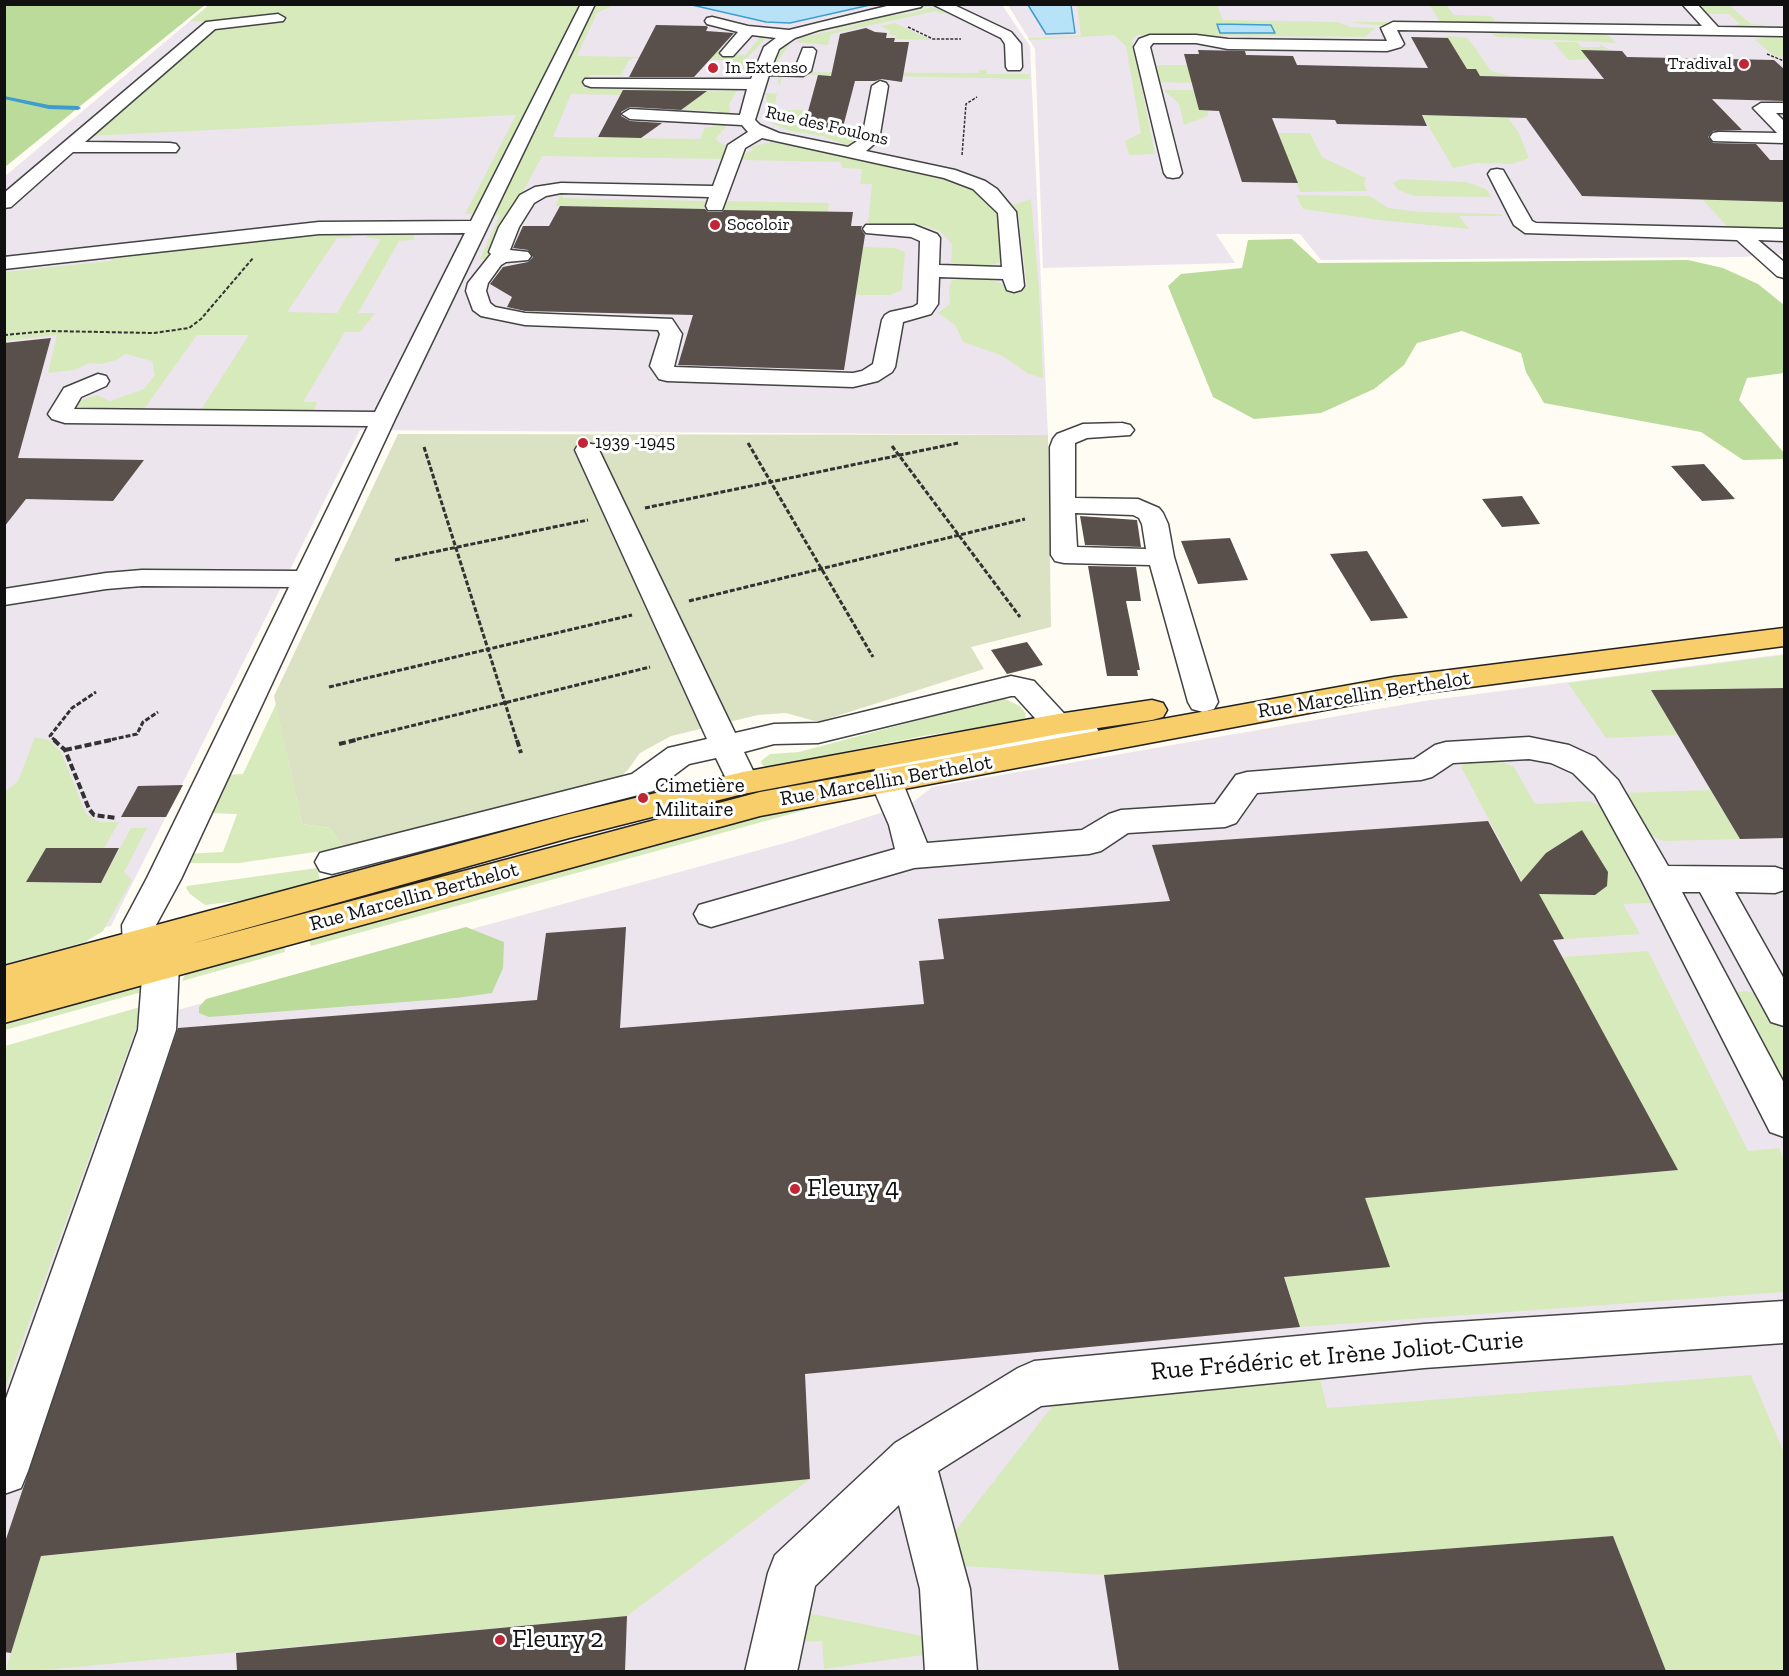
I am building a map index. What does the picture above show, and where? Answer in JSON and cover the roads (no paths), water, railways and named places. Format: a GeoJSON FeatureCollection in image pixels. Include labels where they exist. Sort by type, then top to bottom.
{"type":"FeatureCollection","features":[{"type":"Feature","properties":{"kind":"main road","name":"Rue Marcellin Berthelot"},"geometry":{"type":"LineString","coordinates":[[4,1008],[151,955],[569,826],[742,783],[1058,724],[1148,710],[1785,628]]}},
{"type":"Feature","properties":{"kind":"main road","name":"Rue Marcellin Berthelot"},"geometry":{"type":"LineString","coordinates":[[4,981],[151,955],[735,810],[1394,687],[1785,638]]}},
{"type":"Feature","properties":{"kind":"street"},"geometry":{"type":"LineString","coordinates":[[4,1471],[157,1030],[151,955],[139,925],[164,879],[383,419],[588,4]]}},
{"type":"Feature","properties":{"kind":"street","name":"Rue des Foulons"},"geometry":{"type":"LineString","coordinates":[[916,4],[815,27],[790,35],[772,47],[747,120],[749,125],[760,132],[949,174],[979,185],[1002,204],[1007,212],[1013,280],[929,271]]}},
{"type":"Feature","properties":{"kind":"street"},"geometry":{"type":"LineString","coordinates":[[939,4],[1006,35],[1013,44],[1014,67]]}},
{"type":"Feature","properties":{"kind":"street"},"geometry":{"type":"LineString","coordinates":[[1689,4],[1714,31]]}},
{"type":"Feature","properties":{"kind":"street"},"geometry":{"type":"LineString","coordinates":[[1667,13],[1677,23],[1673,30]]}},
{"type":"Feature","properties":{"kind":"street"},"geometry":{"type":"LineString","coordinates":[[4,203],[211,25],[278,18]]}},
{"type":"Feature","properties":{"kind":"street"},"geometry":{"type":"LineString","coordinates":[[712,21],[748,30],[790,35]]}},
{"type":"Feature","properties":{"kind":"street"},"geometry":{"type":"LineString","coordinates":[[1173,173],[1142,47],[1144,42],[1150,39],[1196,39],[1228,44],[1387,46],[1396,44],[1388,28],[1393,26],[1785,32]]}},
{"type":"Feature","properties":{"kind":"street"},"geometry":{"type":"LineString","coordinates":[[728,53],[748,30]]}},
{"type":"Feature","properties":{"kind":"street"},"geometry":{"type":"LineString","coordinates":[[591,82],[761,84],[803,71],[808,51]]}},
{"type":"Feature","properties":{"kind":"street"},"geometry":{"type":"LineString","coordinates":[[852,153],[870,140],[880,86]]}},
{"type":"Feature","properties":{"kind":"street"},"geometry":{"type":"LineString","coordinates":[[1785,108],[1761,108],[1785,130]]}},
{"type":"Feature","properties":{"kind":"street"},"geometry":{"type":"LineString","coordinates":[[630,114],[747,120]]}},
{"type":"Feature","properties":{"kind":"street"},"geometry":{"type":"LineString","coordinates":[[760,132],[737,145],[718,199],[561,188],[540,191],[527,199],[509,226],[499,252],[514,256],[494,261],[478,283],[476,298],[480,306],[494,314],[512,318],[664,324],[669,328],[671,339],[662,366],[667,374],[844,381],[870,376],[886,363],[893,320],[897,316],[918,313],[928,304],[930,238],[914,231],[873,229]]}},
{"type":"Feature","properties":{"kind":"street"},"geometry":{"type":"LineString","coordinates":[[1719,137],[1785,138]]}},
{"type":"Feature","properties":{"kind":"street"},"geometry":{"type":"LineString","coordinates":[[71,147],[170,148]]}},
{"type":"Feature","properties":{"kind":"street"},"geometry":{"type":"LineString","coordinates":[[1497,174],[1524,225],[1532,229],[1785,235]]}},
{"type":"Feature","properties":{"kind":"street"},"geometry":{"type":"LineString","coordinates":[[4,263],[320,228],[477,227]]}},
{"type":"Feature","properties":{"kind":"street"},"geometry":{"type":"LineString","coordinates":[[1743,234],[1752,245],[1785,272]]}},
{"type":"Feature","properties":{"kind":"street"},"geometry":{"type":"LineString","coordinates":[[98,381],[72,393],[60,414],[65,416],[383,419]]}},
{"type":"Feature","properties":{"kind":"street"},"geometry":{"type":"LineString","coordinates":[[1122,430],[1083,431],[1065,439],[1062,447],[1064,555],[1161,557]]}},
{"type":"Feature","properties":{"kind":"street"},"geometry":{"type":"LineString","coordinates":[[587,450],[742,783]]}},
{"type":"Feature","properties":{"kind":"street"},"geometry":{"type":"LineString","coordinates":[[1062,505],[1138,507],[1150,513],[1155,524],[1161,557],[1203,702]]}},
{"type":"Feature","properties":{"kind":"street"},"geometry":{"type":"LineString","coordinates":[[4,597],[106,581],[142,578],[307,579]]}},
{"type":"Feature","properties":{"kind":"street"},"geometry":{"type":"LineString","coordinates":[[332,862],[642,783],[679,756],[774,734],[818,733],[1011,686],[1024,687],[1058,724]]}},
{"type":"Feature","properties":{"kind":"street"},"geometry":{"type":"LineString","coordinates":[[914,856],[905,825],[886,781],[890,768],[908,762],[1103,726],[1148,710]]}},
{"type":"Feature","properties":{"kind":"street"},"geometry":{"type":"LineString","coordinates":[[711,914],[914,856],[1089,842],[1121,822],[1225,815],[1247,783],[1421,769],[1446,753],[1529,748],[1558,753],[1584,765],[1607,788],[1658,879],[1785,1120]]}},
{"type":"Feature","properties":{"kind":"street"},"geometry":{"type":"LineString","coordinates":[[1658,879],[1775,880]]}},
{"type":"Feature","properties":{"kind":"street"},"geometry":{"type":"LineString","coordinates":[[1710,879],[1785,1011]]}},
{"type":"Feature","properties":{"kind":"street","name":"Rue Frédéric et Irène Joliot-Curie"},"geometry":{"type":"LineString","coordinates":[[771,1671],[793,1573],[912,1460],[1034,1384],[1424,1346],[1785,1322]]}},
{"type":"Feature","properties":{"kind":"street"},"geometry":{"type":"LineString","coordinates":[[912,1460],[945,1589],[951,1671]]}},
{"type":"Feature","properties":{"kind":"water"},"geometry":{"type":"Polygon","coordinates":[[[692,5],[870,5],[790,23],[766,22],[692,5]]]}},
{"type":"Feature","properties":{"kind":"water"},"geometry":{"type":"Polygon","coordinates":[[[1028,5],[1071,5],[1075,33],[1046,34],[1028,5]]]}},
{"type":"Feature","properties":{"kind":"water"},"geometry":{"type":"Polygon","coordinates":[[[1217,24],[1271,25],[1275,33],[1220,33],[1217,24]]]}},
{"type":"Feature","properties":{"kind":"waterway"},"geometry":{"type":"LineString","coordinates":[[4,97],[49,107],[78,108]]}},
{"type":"Feature","properties":{"kind":"place","name":"Tradival"},"geometry":{"type":"Point","coordinates":[1744,64]}},
{"type":"Feature","properties":{"kind":"place","name":"In Extenso"},"geometry":{"type":"Point","coordinates":[713,68]}},
{"type":"Feature","properties":{"kind":"place","name":"Socoloir"},"geometry":{"type":"Point","coordinates":[715,225]}},
{"type":"Feature","properties":{"kind":"place","name":"1939 -1945"},"geometry":{"type":"Point","coordinates":[583,443]}},
{"type":"Feature","properties":{"kind":"place","name":"Cimetière Militaire"},"geometry":{"type":"Point","coordinates":[643,798]}},
{"type":"Feature","properties":{"kind":"place","name":"Fleury 4"},"geometry":{"type":"Point","coordinates":[795,1189]}},
{"type":"Feature","properties":{"kind":"place","name":"Fleury 2"},"geometry":{"type":"Point","coordinates":[500,1640]}}]}
